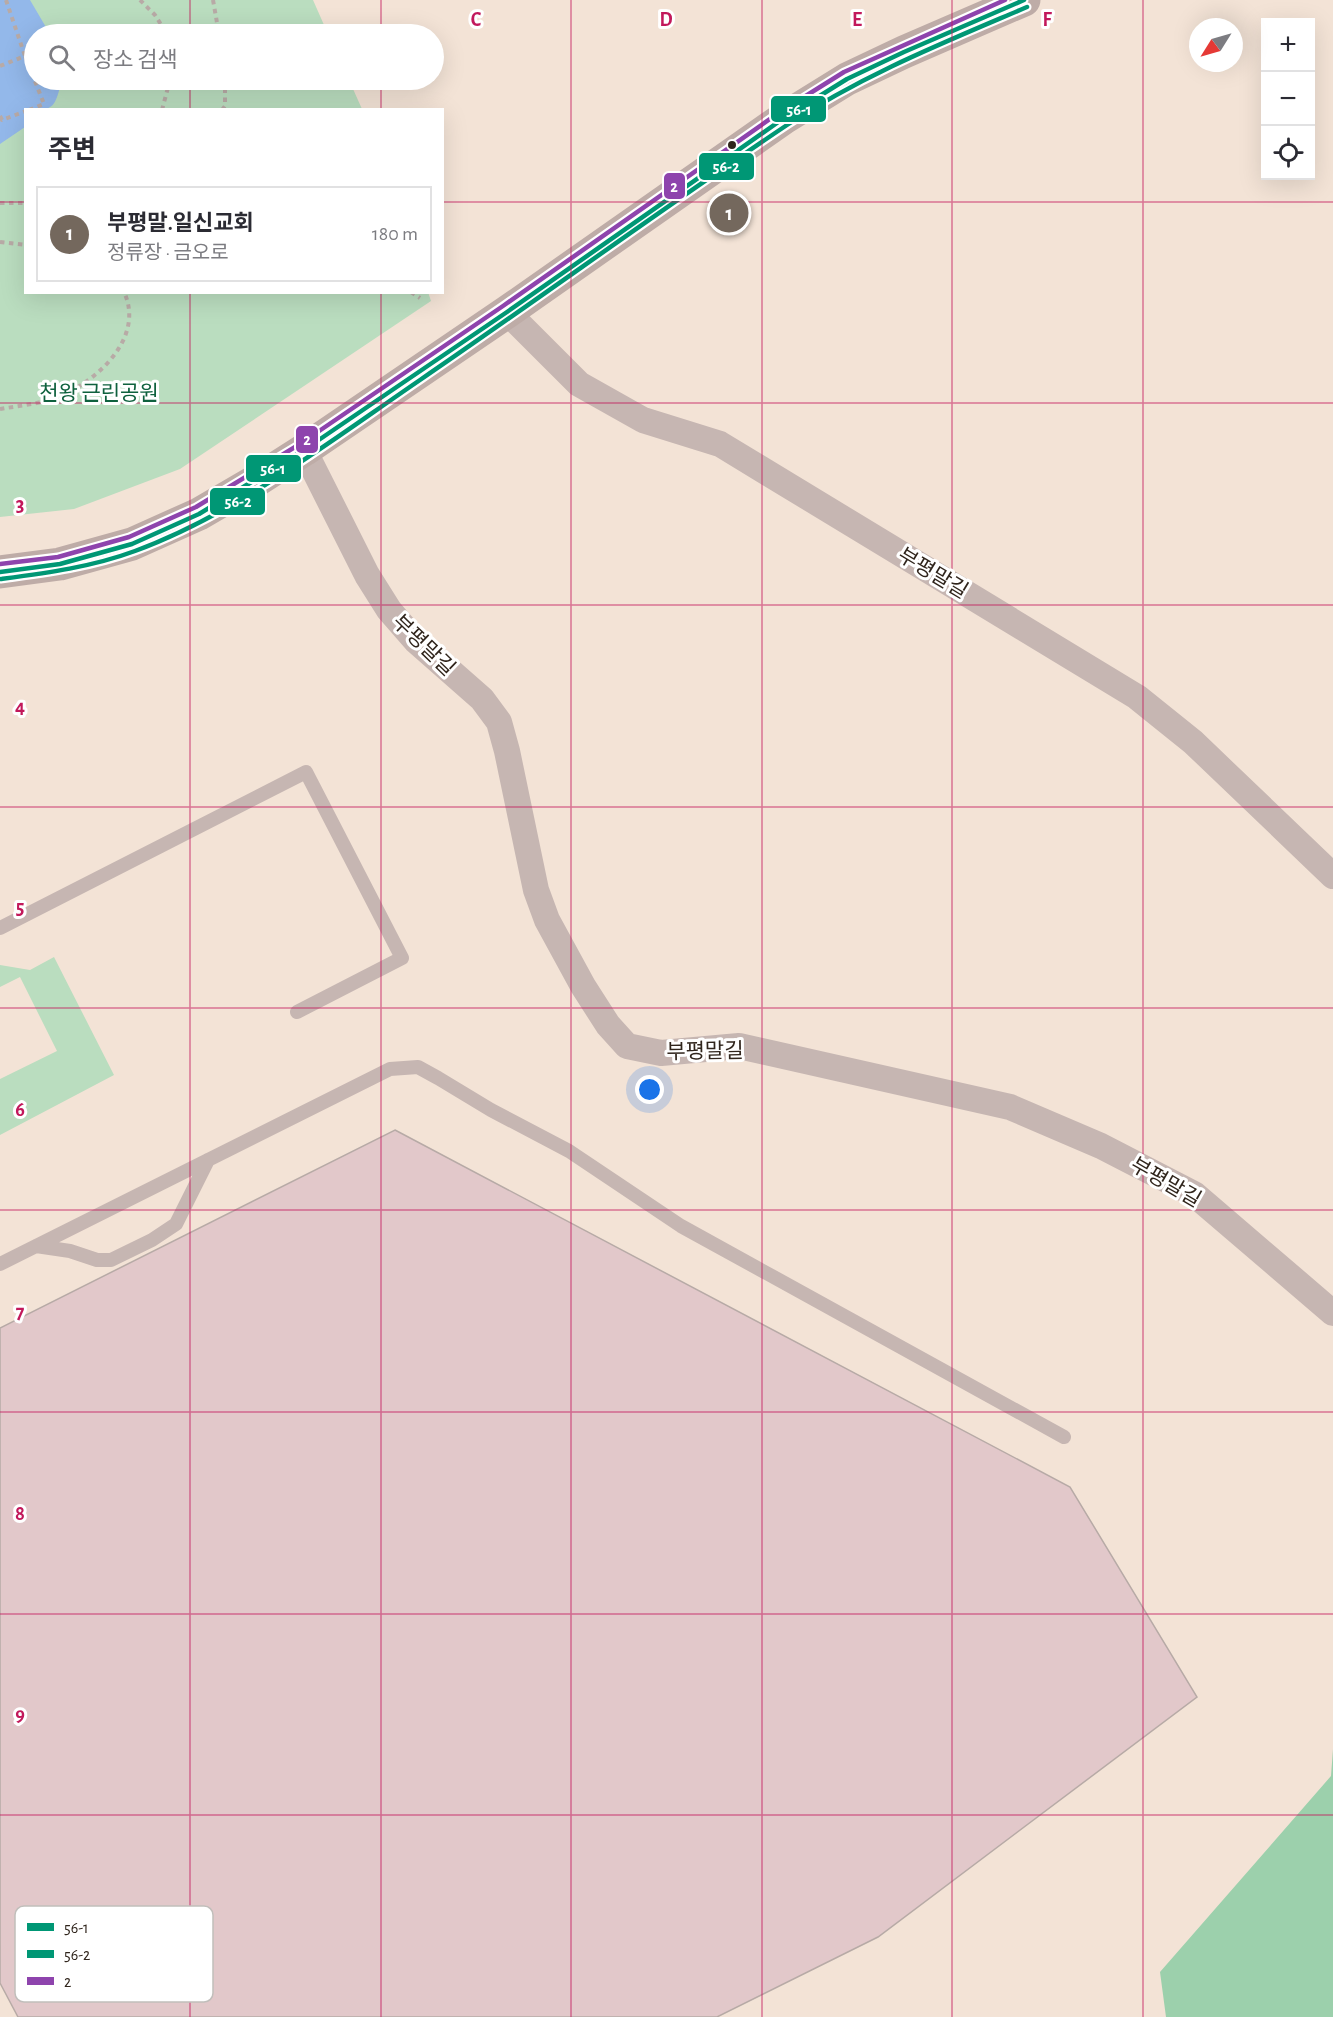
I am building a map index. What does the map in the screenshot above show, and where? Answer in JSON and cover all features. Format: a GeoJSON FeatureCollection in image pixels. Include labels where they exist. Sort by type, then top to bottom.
{"type":"FeatureCollection","features":[{"type":"Feature","properties":{"kind":"main road"},"geometry":{"type":"LineString","coordinates":[[0,572],[60,564],[132,544],[200,514],[304,450],[507,312],[784,118],[847,79],[1024,0]]}},
{"type":"Feature","properties":{"kind":"street","name":"부평말길"},"geometry":{"type":"LineString","coordinates":[[507,312],[579,384],[643,420],[720,444],[1137,698],[1193,742],[1333,876]]}},
{"type":"Feature","properties":{"kind":"street","name":"부평말길"},"geometry":{"type":"LineString","coordinates":[[304,450],[367,575],[389,610],[416,641],[482,699],[499,722],[536,890],[547,920],[583,986],[608,1025],[627,1046],[661,1053],[739,1047],[1010,1107],[1101,1146],[1194,1194],[1333,1313]]}},
{"type":"Feature","properties":{"kind":"lane"},"geometry":{"type":"LineString","coordinates":[[0,928],[306,772],[402,958],[297,1012]]}},
{"type":"Feature","properties":{"kind":"lane"},"geometry":{"type":"LineString","coordinates":[[0,1264],[390,1069],[418,1068],[569,1151],[681,1226],[1064,1437]]}},
{"type":"Feature","properties":{"kind":"lane"},"geometry":{"type":"LineString","coordinates":[[36,1246],[70,1251],[97,1260],[111,1260],[152,1240],[176,1224],[208,1160]]}},
{"type":"Feature","properties":{"kind":"path"},"geometry":{"type":"LineString","coordinates":[[6,0],[24,50]]}},
{"type":"Feature","properties":{"kind":"path"},"geometry":{"type":"LineString","coordinates":[[140,0],[161,24]]}},
{"type":"Feature","properties":{"kind":"path"},"geometry":{"type":"LineString","coordinates":[[213,0],[217,24]]}},
{"type":"Feature","properties":{"kind":"path"},"geometry":{"type":"LineString","coordinates":[[0,66],[24,57]]}},
{"type":"Feature","properties":{"kind":"path"},"geometry":{"type":"LineString","coordinates":[[33,108],[44,104],[39,90]]}},
{"type":"Feature","properties":{"kind":"path"},"geometry":{"type":"LineString","coordinates":[[163,108],[167,90]]}},
{"type":"Feature","properties":{"kind":"path"},"geometry":{"type":"LineString","coordinates":[[224,108],[225,90]]}},
{"type":"Feature","properties":{"kind":"path"},"geometry":{"type":"LineString","coordinates":[[0,116],[2,120],[24,111]]}},
{"type":"Feature","properties":{"kind":"path"},"geometry":{"type":"LineString","coordinates":[[0,203],[24,203]]}},
{"type":"Feature","properties":{"kind":"path"},"geometry":{"type":"LineString","coordinates":[[0,243],[24,245]]}},
{"type":"Feature","properties":{"kind":"path"},"geometry":{"type":"LineString","coordinates":[[0,409],[54,398],[80,386],[103,368],[119,348],[126,332],[128,310],[124,294]]}},
{"type":"Feature","properties":{"kind":"path"},"geometry":{"type":"LineString","coordinates":[[414,294],[420,298]]}},
{"type":"Feature","properties":{"kind":"green space","name":"천왕 근린공원"},"geometry":{"type":"Polygon","coordinates":[[[0,0],[313,0],[324,24],[24,24],[24,90],[353,90],[362,108],[24,108],[24,294],[429,294],[431,301],[180,469],[74,509],[0,517],[0,0]]]}},
{"type":"Feature","properties":{"kind":"green space"},"geometry":{"type":"Polygon","coordinates":[[[54,957],[114,1075],[0,1135],[0,1079],[57,1051],[20,977],[0,987],[0,965],[30,970],[54,957]]]}},
{"type":"Feature","properties":{"kind":"green space"},"geometry":{"type":"Polygon","coordinates":[[[1333,1749],[1333,2017],[1166,2017],[1160,1972],[1331,1776],[1333,1749]]]}},
{"type":"Feature","properties":{"kind":"water"},"geometry":{"type":"Polygon","coordinates":[[[0,0],[30,0],[44,24],[24,24],[24,90],[59,90],[52,106],[24,108],[24,128],[0,144],[0,0]]]}},
{"type":"Feature","properties":{"kind":"building"},"geometry":{"type":"Polygon","coordinates":[[[395,1130],[1070,1487],[1197,1697],[878,1937],[717,2017],[18,2017],[0,1983],[0,1328],[395,1130]]]}},
{"type":"Feature","properties":{"kind":"transit line","name":"2"},"geometry":{"type":"LineString","coordinates":[[0,564],[58,557],[129,537],[196,507],[300,444],[503,306],[780,112],[844,72],[1005,0]]}},
{"type":"Feature","properties":{"kind":"transit line","name":"56-1"},"geometry":{"type":"LineString","coordinates":[[0,572],[60,564],[132,544],[199,514],[304,450],[507,312],[784,118],[847,79],[1024,0]]}},
{"type":"Feature","properties":{"kind":"transit line","name":"56-2"},"geometry":{"type":"LineString","coordinates":[[1,579],[69,569],[119,557],[210,517],[318,451],[815,107],[904,60],[1027,7]]}},
{"type":"Feature","properties":{"kind":"place","name":"부평말.일신교회"},"geometry":{"type":"Point","coordinates":[729,213]}}]}
